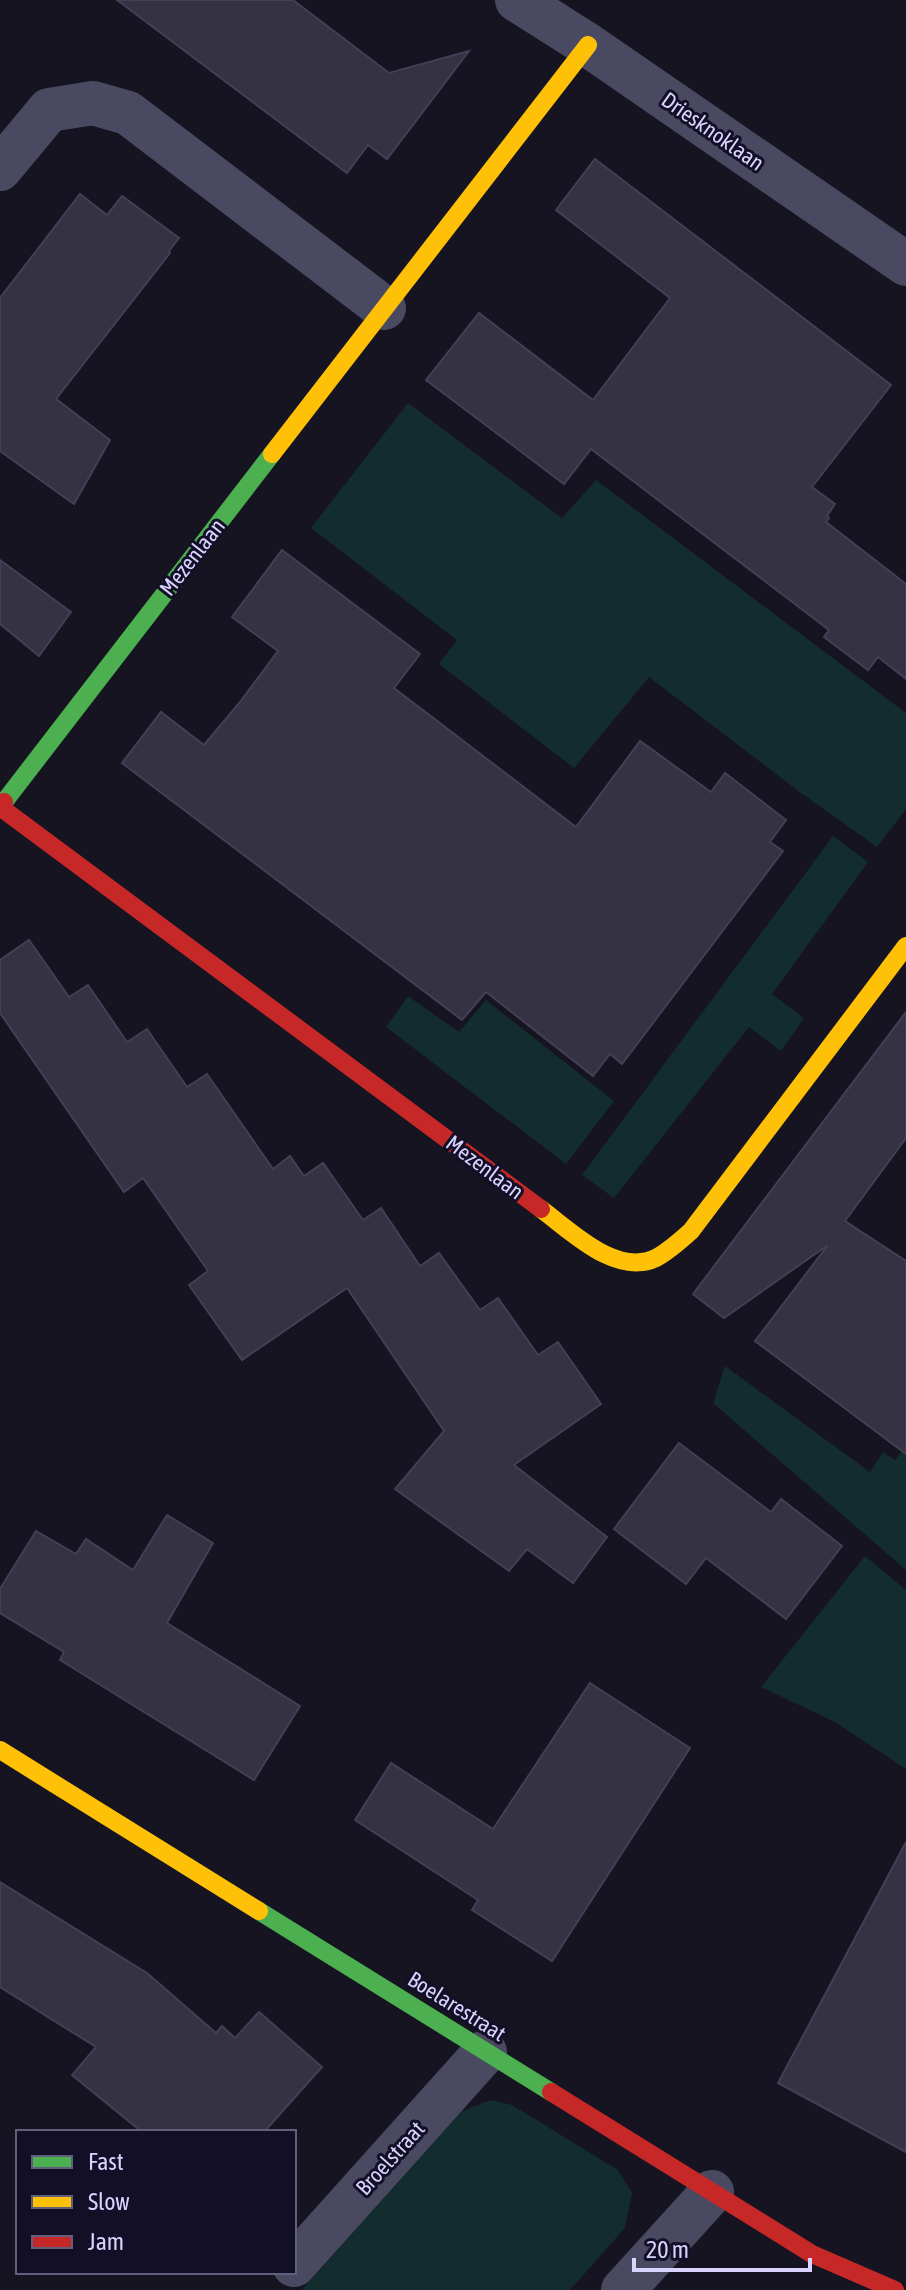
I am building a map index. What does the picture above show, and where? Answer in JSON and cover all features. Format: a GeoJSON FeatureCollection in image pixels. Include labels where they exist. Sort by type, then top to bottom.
{"type":"FeatureCollection","features":[{"type":"Feature","properties":{"kind":"street","name":"Driesknoklaan"},"geometry":{"type":"LineString","coordinates":[[517,0],[588,45],[906,264]]}},
{"type":"Feature","properties":{"kind":"street","name":"Mezenlaan"},"geometry":{"type":"LineString","coordinates":[[588,45],[0,807],[594,1248],[618,1260],[642,1264],[667,1253],[691,1231],[906,946]]}},
{"type":"Feature","properties":{"kind":"street"},"geometry":{"type":"LineString","coordinates":[[0,169],[49,110],[93,103],[128,113],[384,308]]}},
{"type":"Feature","properties":{"kind":"street","name":"Boelarestraat"},"geometry":{"type":"LineString","coordinates":[[0,1750],[812,2254],[895,2290]]}},
{"type":"Feature","properties":{"kind":"street","name":"Broelstraat"},"geometry":{"type":"LineString","coordinates":[[296,2263],[485,2052]]}},
{"type":"Feature","properties":{"kind":"street"},"geometry":{"type":"LineString","coordinates":[[623,2290],[712,2192]]}},
{"type":"Feature","properties":{"kind":"street"},"geometry":{"type":"LineString","coordinates":[[271,2290],[286,2274]]}},
{"type":"Feature","properties":{"kind":"green space"},"geometry":{"type":"Polygon","coordinates":[[[408,403],[562,518],[596,480],[906,713],[906,809],[877,847],[649,677],[574,768],[439,664],[457,640],[311,528],[408,403]]]}},
{"type":"Feature","properties":{"kind":"green space"},"geometry":{"type":"Polygon","coordinates":[[[833,836],[868,862],[772,994],[804,1018],[781,1051],[749,1027],[614,1198],[582,1175],[833,836]]]}},
{"type":"Feature","properties":{"kind":"green space"},"geometry":{"type":"Polygon","coordinates":[[[408,996],[459,1032],[486,1000],[614,1101],[566,1164],[386,1027],[408,996]]]}},
{"type":"Feature","properties":{"kind":"green space"},"geometry":{"type":"Polygon","coordinates":[[[725,1366],[870,1472],[883,1452],[895,1460],[906,1445],[906,1570],[713,1403],[725,1366]]]}},
{"type":"Feature","properties":{"kind":"green space"},"geometry":{"type":"Polygon","coordinates":[[[865,1556],[906,1590],[906,1769],[835,1722],[761,1687],[865,1556]]]}},
{"type":"Feature","properties":{"kind":"green space"},"geometry":{"type":"Polygon","coordinates":[[[490,2100],[512,2105],[618,2170],[632,2193],[625,2228],[570,2290],[302,2290],[458,2113],[490,2100]]]}},
{"type":"Feature","properties":{"kind":"building"},"geometry":{"type":"Polygon","coordinates":[[[117,0],[293,0],[389,73],[469,51],[387,159],[368,145],[347,173],[117,0]]]}},
{"type":"Feature","properties":{"kind":"building"},"geometry":{"type":"Polygon","coordinates":[[[595,159],[891,385],[812,487],[835,504],[826,522],[906,584],[906,679],[878,657],[868,670],[824,637],[829,630],[591,449],[564,484],[426,380],[479,313],[593,400],[670,298],[556,210],[595,159]]]}},
{"type":"Feature","properties":{"kind":"building"},"geometry":{"type":"Polygon","coordinates":[[[80,194],[107,215],[122,196],[179,238],[56,399],[110,440],[74,504],[0,451],[0,298],[80,194]]]}},
{"type":"Feature","properties":{"kind":"building"},"geometry":{"type":"Polygon","coordinates":[[[282,550],[420,654],[394,688],[576,827],[640,741],[711,792],[725,773],[786,820],[770,842],[783,851],[622,1064],[610,1054],[593,1076],[486,992],[462,1020],[122,763],[161,712],[204,745],[240,702],[278,651],[232,617],[282,550]]]}},
{"type":"Feature","properties":{"kind":"building"},"geometry":{"type":"Polygon","coordinates":[[[0,560],[71,612],[39,656],[0,624],[0,560]]]}},
{"type":"Feature","properties":{"kind":"building"},"geometry":{"type":"Polygon","coordinates":[[[29,940],[69,997],[88,985],[127,1042],[147,1029],[187,1087],[207,1074],[273,1169],[290,1156],[304,1176],[323,1163],[363,1220],[381,1208],[420,1266],[439,1253],[480,1310],[498,1298],[538,1355],[558,1342],[601,1404],[514,1465],[607,1537],[573,1583],[527,1549],[509,1571],[395,1489],[444,1431],[347,1288],[242,1360],[189,1285],[208,1271],[143,1178],[124,1192],[0,1013],[0,960],[29,940]]]}},
{"type":"Feature","properties":{"kind":"building"},"geometry":{"type":"Polygon","coordinates":[[[906,1012],[906,1138],[845,1221],[906,1261],[906,1454],[755,1341],[828,1245],[724,1318],[693,1294],[906,1012]]]}},
{"type":"Feature","properties":{"kind":"building"},"geometry":{"type":"Polygon","coordinates":[[[679,1443],[771,1512],[781,1499],[842,1546],[786,1619],[706,1558],[686,1584],[614,1529],[679,1443]]]}},
{"type":"Feature","properties":{"kind":"building"},"geometry":{"type":"Polygon","coordinates":[[[167,1515],[213,1543],[167,1623],[300,1706],[254,1780],[60,1660],[64,1652],[0,1613],[0,1589],[36,1531],[76,1554],[86,1539],[133,1570],[167,1515]]]}},
{"type":"Feature","properties":{"kind":"building"},"geometry":{"type":"Polygon","coordinates":[[[590,1683],[690,1748],[552,1961],[472,1910],[478,1900],[355,1820],[391,1763],[493,1829],[590,1683]]]}},
{"type":"Feature","properties":{"kind":"building"},"geometry":{"type":"Polygon","coordinates":[[[906,1842],[906,2152],[778,2083],[906,1842]]]}},
{"type":"Feature","properties":{"kind":"building"},"geometry":{"type":"Polygon","coordinates":[[[0,1882],[147,1973],[216,2033],[222,2026],[235,2038],[259,2012],[322,2067],[266,2130],[140,2130],[72,2075],[96,2047],[0,1987],[0,1882]]]}},
{"type":"Feature","properties":{"kind":"traffic: fast"},"geometry":{"type":"LineString","coordinates":[[4,802],[272,454]]}},
{"type":"Feature","properties":{"kind":"traffic: fast"},"geometry":{"type":"LineString","coordinates":[[259,1911],[551,2092]]}},
{"type":"Feature","properties":{"kind":"traffic: slow"},"geometry":{"type":"LineString","coordinates":[[272,454],[588,45]]}},
{"type":"Feature","properties":{"kind":"traffic: slow"},"geometry":{"type":"LineString","coordinates":[[541,1209],[610,1257],[641,1262],[656,1258],[670,1249],[691,1231],[906,946]]}},
{"type":"Feature","properties":{"kind":"traffic: slow"},"geometry":{"type":"LineString","coordinates":[[0,1750],[259,1911]]}},
{"type":"Feature","properties":{"kind":"traffic: jam"},"geometry":{"type":"LineString","coordinates":[[4,802],[0,807],[541,1209]]}},
{"type":"Feature","properties":{"kind":"traffic: jam"},"geometry":{"type":"LineString","coordinates":[[551,2092],[812,2254],[895,2290]]}}]}
